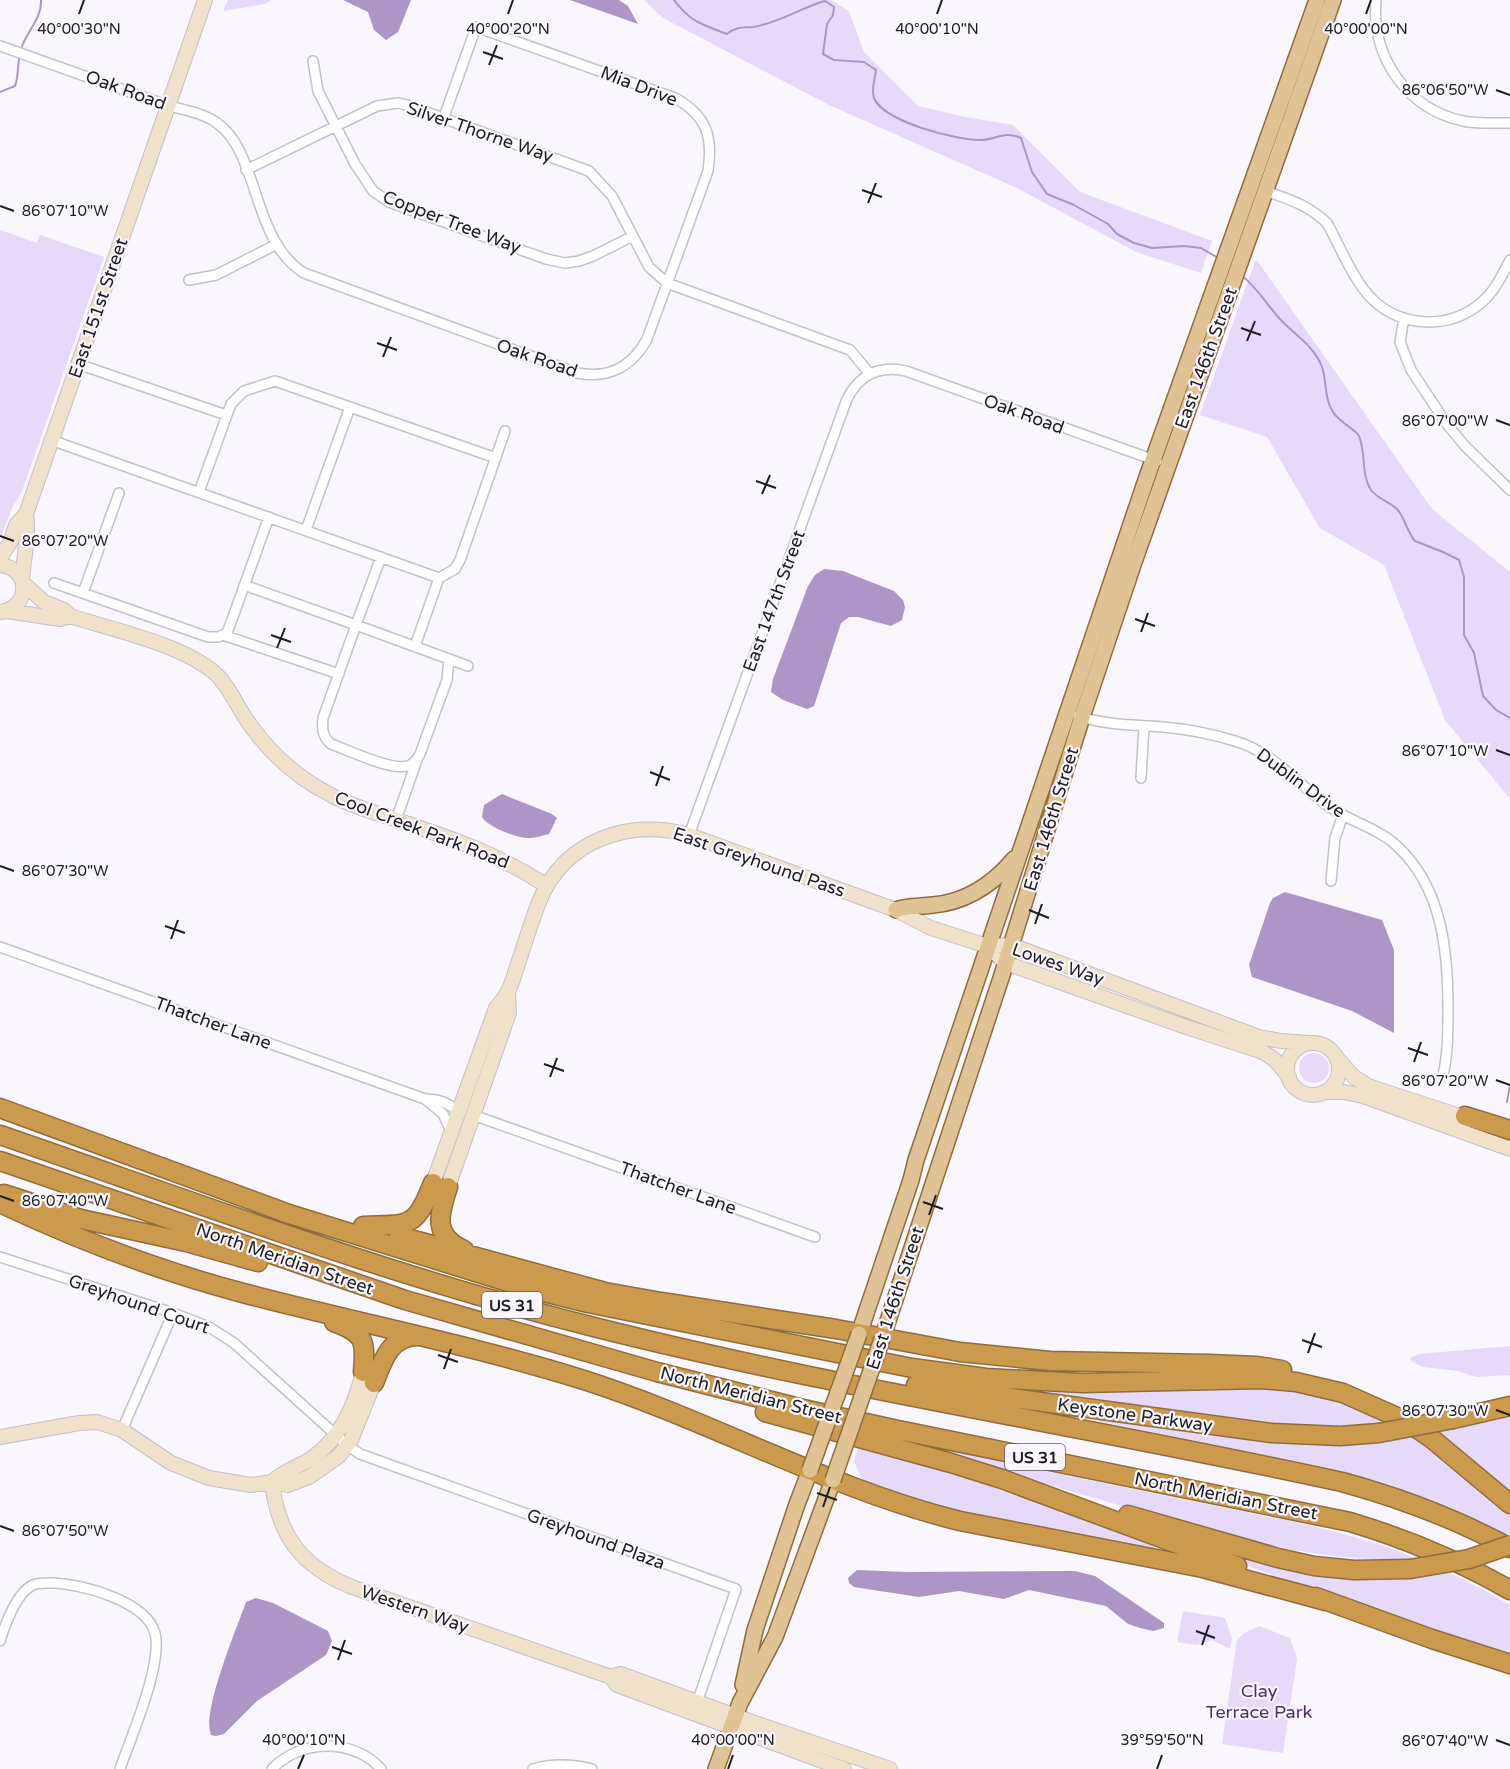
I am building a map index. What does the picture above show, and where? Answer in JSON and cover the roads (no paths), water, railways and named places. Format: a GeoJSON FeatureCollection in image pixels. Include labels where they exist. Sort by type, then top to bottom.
{"type":"FeatureCollection","features":[{"type":"Feature","properties":{"kind":"highway"},"geometry":{"type":"LineString","coordinates":[[0,1108],[289,1214],[513,1284],[660,1319],[912,1368],[986,1378],[1082,1383],[1261,1379],[1296,1382],[1354,1397],[1406,1421]]}},
{"type":"Feature","properties":{"kind":"highway"},"geometry":{"type":"LineString","coordinates":[[1465,1116],[1510,1130]]}},
{"type":"Feature","properties":{"kind":"highway","name":"North Meridian Street"},"geometry":{"type":"LineString","coordinates":[[0,1135],[330,1249],[588,1326],[759,1365],[1342,1482],[1418,1506],[1463,1524],[1510,1547]]}},
{"type":"Feature","properties":{"kind":"highway","name":"North Meridian Street"},"geometry":{"type":"LineString","coordinates":[[0,1161],[304,1266],[552,1343],[810,1411],[1350,1522],[1426,1548],[1510,1590]]}},
{"type":"Feature","properties":{"kind":"highway"},"geometry":{"type":"LineString","coordinates":[[171,1170],[530,1273],[605,1292],[960,1352],[1018,1359],[1209,1364],[1268,1368],[1308,1376],[1347,1389],[1379,1404],[1406,1421],[1431,1438],[1510,1504]]}},
{"type":"Feature","properties":{"kind":"highway"},"geometry":{"type":"LineString","coordinates":[[440,1185],[440,1220],[442,1231],[448,1240],[466,1251],[530,1273]]}},
{"type":"Feature","properties":{"kind":"highway"},"geometry":{"type":"LineString","coordinates":[[363,1226],[400,1225],[410,1222],[440,1185]]}},
{"type":"Feature","properties":{"kind":"highway"},"geometry":{"type":"LineString","coordinates":[[0,1192],[81,1218],[186,1242],[440,1310]]}},
{"type":"Feature","properties":{"kind":"highway"},"geometry":{"type":"LineString","coordinates":[[0,1203],[121,1254],[212,1284],[443,1340],[610,1389],[659,1406],[833,1480],[912,1508],[960,1521],[1203,1568],[1326,1601]]}},
{"type":"Feature","properties":{"kind":"highway"},"geometry":{"type":"LineString","coordinates":[[273,1300],[356,1332],[365,1346],[369,1377]]}},
{"type":"Feature","properties":{"kind":"highway"},"geometry":{"type":"LineString","coordinates":[[369,1377],[393,1345],[405,1337],[416,1336],[443,1340]]}},
{"type":"Feature","properties":{"kind":"highway"},"geometry":{"type":"LineString","coordinates":[[552,1343],[741,1406],[951,1463],[1293,1562],[1354,1570],[1410,1569],[1468,1559],[1510,1547]]}},
{"type":"Feature","properties":{"kind":"highway","name":"Keystone Parkway"},"geometry":{"type":"LineString","coordinates":[[759,1365],[888,1380],[1252,1431],[1323,1436],[1379,1433],[1510,1406]]}},
{"type":"Feature","properties":{"kind":"highway"},"geometry":{"type":"LineString","coordinates":[[1002,1479],[1289,1585],[1326,1601],[1510,1664]]}},
{"type":"Feature","properties":{"kind":"highway"},"geometry":{"type":"LineString","coordinates":[[1432,1639],[1510,1675]]}},
{"type":"Feature","properties":{"kind":"main road","name":"East 146th Street"},"geometry":{"type":"LineString","coordinates":[[716,1769],[735,1715],[755,1630],[796,1506],[859,1334],[1067,712],[1160,462],[1242,256],[1258,188],[1317,0]]}},
{"type":"Feature","properties":{"kind":"main road","name":"East 146th Street"},"geometry":{"type":"LineString","coordinates":[[735,1715],[775,1637],[882,1339],[1006,963],[1228,247],[1258,188],[1333,0]]}},
{"type":"Feature","properties":{"kind":"main road"},"geometry":{"type":"LineString","coordinates":[[896,910],[907,906],[936,905],[963,898],[983,888],[996,878],[1019,851]]}},
{"type":"Feature","properties":{"kind":"street"},"geometry":{"type":"LineString","coordinates":[[1376,0],[1376,28],[1382,50],[1395,76],[1415,98],[1434,111],[1463,121],[1510,123]]}},
{"type":"Feature","properties":{"kind":"street","name":"East 151st Street"},"geometry":{"type":"LineString","coordinates":[[0,558],[11,541],[16,525],[26,514],[203,5]]}},
{"type":"Feature","properties":{"kind":"street","name":"Mia Drive"},"geometry":{"type":"LineString","coordinates":[[444,117],[476,27],[675,98],[696,113],[710,140],[711,153],[708,171],[667,283]]}},
{"type":"Feature","properties":{"kind":"street","name":"Oak Road"},"geometry":{"type":"LineString","coordinates":[[4,47],[208,118],[225,129],[238,148],[260,208],[277,244],[295,267],[318,280],[584,375],[606,374],[625,366],[641,351],[667,283]]}},
{"type":"Feature","properties":{"kind":"street","name":"Copper Tree Way"},"geometry":{"type":"LineString","coordinates":[[313,61],[318,91],[364,180],[373,191],[389,202],[546,259],[565,262],[593,256],[633,236]]}},
{"type":"Feature","properties":{"kind":"street","name":"Silver Thorne Way"},"geometry":{"type":"LineString","coordinates":[[246,170],[367,110],[388,104],[407,105],[589,171],[612,196],[649,267],[667,283]]}},
{"type":"Feature","properties":{"kind":"street"},"geometry":{"type":"LineString","coordinates":[[1258,188],[1303,204],[1327,223],[1365,291],[1381,306],[1404,318],[1430,322],[1445,321],[1467,312],[1481,303],[1492,290],[1510,260]]}},
{"type":"Feature","properties":{"kind":"street"},"geometry":{"type":"LineString","coordinates":[[189,279],[216,275],[277,244]]}},
{"type":"Feature","properties":{"kind":"street"},"geometry":{"type":"LineString","coordinates":[[667,283],[850,350],[870,374]]}},
{"type":"Feature","properties":{"kind":"street"},"geometry":{"type":"LineString","coordinates":[[1404,318],[1400,342],[1411,370],[1446,423],[1465,446],[1510,490]]}},
{"type":"Feature","properties":{"kind":"street"},"geometry":{"type":"LineString","coordinates":[[78,364],[226,415]]}},
{"type":"Feature","properties":{"kind":"street","name":"Oak Road"},"geometry":{"type":"LineString","coordinates":[[870,374],[887,369],[906,371],[1160,462]]}},
{"type":"Feature","properties":{"kind":"street","name":"East 147th Street"},"geometry":{"type":"LineString","coordinates":[[689,835],[847,399],[856,385],[870,374]]}},
{"type":"Feature","properties":{"kind":"street"},"geometry":{"type":"LineString","coordinates":[[199,492],[231,404],[244,391],[275,381],[496,458]]}},
{"type":"Feature","properties":{"kind":"street"},"geometry":{"type":"LineString","coordinates":[[306,530],[350,407]]}},
{"type":"Feature","properties":{"kind":"street"},"geometry":{"type":"LineString","coordinates":[[415,646],[439,578],[455,569],[460,560],[506,431]]}},
{"type":"Feature","properties":{"kind":"street"},"geometry":{"type":"LineString","coordinates":[[51,440],[439,578]]}},
{"type":"Feature","properties":{"kind":"street"},"geometry":{"type":"LineString","coordinates":[[83,593],[119,493]]}},
{"type":"Feature","properties":{"kind":"street","name":"East 151st Street"},"geometry":{"type":"LineString","coordinates":[[2,613],[13,608],[21,600],[23,594],[22,581],[28,527],[26,514]]}},
{"type":"Feature","properties":{"kind":"street"},"geometry":{"type":"LineString","coordinates":[[54,583],[208,637],[218,637],[227,633],[268,517]]}},
{"type":"Feature","properties":{"kind":"street"},"geometry":{"type":"LineString","coordinates":[[381,557],[323,718],[322,729],[325,739],[331,744],[399,767],[415,762],[420,754]]}},
{"type":"Feature","properties":{"kind":"street","name":"Cool Creek Park Road"},"geometry":{"type":"LineString","coordinates":[[0,565],[11,567],[44,602],[64,610],[70,616],[177,652],[202,664],[229,689],[256,733],[280,760],[295,773],[329,795],[491,853],[547,886]]}},
{"type":"Feature","properties":{"kind":"street"},"geometry":{"type":"LineString","coordinates":[[244,585],[468,666]]}},
{"type":"Feature","properties":{"kind":"street","name":"Cool Creek Park Road"},"geometry":{"type":"LineString","coordinates":[[2,613],[60,619],[70,616]]}},
{"type":"Feature","properties":{"kind":"street"},"geometry":{"type":"LineString","coordinates":[[223,635],[339,674]]}},
{"type":"Feature","properties":{"kind":"street"},"geometry":{"type":"LineString","coordinates":[[396,820],[447,680],[449,659]]}},
{"type":"Feature","properties":{"kind":"street","name":"Dublin Drive"},"geometry":{"type":"LineString","coordinates":[[1067,712],[1114,724],[1202,733],[1251,746],[1271,758],[1324,804],[1397,846],[1418,871],[1428,889],[1442,927],[1448,962],[1448,1048],[1443,1076]]}},
{"type":"Feature","properties":{"kind":"street"},"geometry":{"type":"LineString","coordinates":[[1141,778],[1144,726]]}},
{"type":"Feature","properties":{"kind":"street"},"geometry":{"type":"LineString","coordinates":[[1331,881],[1335,838],[1343,815]]}},
{"type":"Feature","properties":{"kind":"street","name":"East Greyhound Pass"},"geometry":{"type":"LineString","coordinates":[[440,1185],[451,1131],[496,1008],[508,993],[539,903],[547,886],[558,871],[571,858],[603,837],[641,828],[670,830],[689,835],[896,910],[931,928],[987,946]]}},
{"type":"Feature","properties":{"kind":"street","name":"Lowes Way"},"geometry":{"type":"LineString","coordinates":[[987,946],[1011,945],[1259,1037],[1324,1046],[1354,1077],[1368,1086],[1465,1116],[1510,1136]]}},
{"type":"Feature","properties":{"kind":"street","name":"Lowes Way"},"geometry":{"type":"LineString","coordinates":[[987,946],[1006,963],[1263,1052],[1275,1060],[1295,1087],[1303,1092],[1312,1094],[1344,1092],[1363,1096],[1510,1149]]}},
{"type":"Feature","properties":{"kind":"street","name":"Thatcher Lane"},"geometry":{"type":"LineString","coordinates":[[0,947],[425,1099],[443,1114],[451,1131]]}},
{"type":"Feature","properties":{"kind":"street","name":"East Greyhound Pass"},"geometry":{"type":"LineString","coordinates":[[440,1185],[473,1115],[509,1013],[508,993]]}},
{"type":"Feature","properties":{"kind":"street"},"geometry":{"type":"LineString","coordinates":[[1289,1077],[1287,1071],[1290,1058],[1298,1048],[1308,1043]]}},
{"type":"Feature","properties":{"kind":"street"},"geometry":{"type":"LineString","coordinates":[[1324,1092],[1332,1086],[1337,1077],[1336,1057]]}},
{"type":"Feature","properties":{"kind":"street","name":"Thatcher Lane"},"geometry":{"type":"LineString","coordinates":[[425,1099],[433,1098],[459,1112]]}},
{"type":"Feature","properties":{"kind":"street","name":"Thatcher Lane"},"geometry":{"type":"LineString","coordinates":[[473,1115],[815,1237]]}},
{"type":"Feature","properties":{"kind":"street","name":"Greyhound Court"},"geometry":{"type":"LineString","coordinates":[[0,1257],[173,1313],[209,1327],[234,1343],[347,1445]]}},
{"type":"Feature","properties":{"kind":"street"},"geometry":{"type":"LineString","coordinates":[[122,1430],[173,1313]]}},
{"type":"Feature","properties":{"kind":"street"},"geometry":{"type":"LineString","coordinates":[[272,1482],[283,1472],[299,1466],[320,1452],[336,1435],[369,1377]]}},
{"type":"Feature","properties":{"kind":"street"},"geometry":{"type":"LineString","coordinates":[[0,1437],[89,1422],[106,1424],[122,1430],[171,1463],[209,1478],[251,1485],[272,1482],[288,1485],[309,1477],[332,1462],[347,1445],[357,1426],[369,1377]]}},
{"type":"Feature","properties":{"kind":"street","name":"Greyhound Plaza"},"geometry":{"type":"LineString","coordinates":[[347,1445],[360,1454],[736,1589],[698,1700]]}},
{"type":"Feature","properties":{"kind":"street","name":"Western Way"},"geometry":{"type":"LineString","coordinates":[[272,1482],[275,1501],[285,1529],[302,1556],[325,1575],[351,1587],[611,1677],[617,1685],[735,1715]]}},
{"type":"Feature","properties":{"kind":"street"},"geometry":{"type":"LineString","coordinates":[[0,1641],[9,1616],[22,1594],[32,1585],[51,1583],[78,1585],[124,1602],[150,1623],[155,1634],[155,1667],[120,1769]]}},
{"type":"Feature","properties":{"kind":"street","name":"Western Way"},"geometry":{"type":"LineString","coordinates":[[611,1677],[621,1674],[735,1715]]}},
{"type":"Feature","properties":{"kind":"street"},"geometry":{"type":"LineString","coordinates":[[735,1715],[844,1769]]}},
{"type":"Feature","properties":{"kind":"street"},"geometry":{"type":"LineString","coordinates":[[735,1715],[890,1769]]}},
{"type":"Feature","properties":{"kind":"street"},"geometry":{"type":"LineString","coordinates":[[272,1769],[294,1753],[336,1746],[363,1753],[381,1769]]}},
{"type":"Feature","properties":{"kind":"street"},"geometry":{"type":"LineString","coordinates":[[829,1763],[838,1758],[869,1769]]}},
{"type":"Feature","properties":{"kind":"street"},"geometry":{"type":"LineString","coordinates":[[533,1769],[554,1764],[567,1764],[592,1769]]}},
{"type":"Feature","properties":{"kind":"waterway"},"geometry":{"type":"LineString","coordinates":[[21,49],[39,13],[41,0]]}},
{"type":"Feature","properties":{"kind":"waterway"},"geometry":{"type":"LineString","coordinates":[[674,0],[691,18],[727,34],[737,29],[772,22],[825,1],[834,7],[833,15],[827,24],[823,54],[834,60],[864,62],[876,70],[873,95],[880,107],[891,115],[922,128],[955,137],[986,140],[1009,135],[1021,138],[1032,172],[1047,194],[1074,205],[1108,224],[1117,234],[1134,243],[1152,248],[1184,246],[1201,248],[1220,259]]}},
{"type":"Feature","properties":{"kind":"waterway"},"geometry":{"type":"LineString","coordinates":[[0,92],[15,86],[20,55]]}},
{"type":"Feature","properties":{"kind":"waterway"},"geometry":{"type":"LineString","coordinates":[[1241,275],[1319,360],[1324,373],[1330,407],[1336,416],[1359,436],[1366,477],[1371,490],[1397,509],[1415,541],[1459,560],[1464,577],[1464,635],[1474,653],[1483,696],[1496,710],[1510,718]]}},
{"type":"Feature","properties":{"kind":"waterway"},"geometry":{"type":"LineString","coordinates":[[1507,1102],[1510,1085]]}},
{"type":"Feature","properties":{"kind":"park label","name":"Clay Terrace Park"},"geometry":{"type":"Point","coordinates":[1259,1701]}}]}
